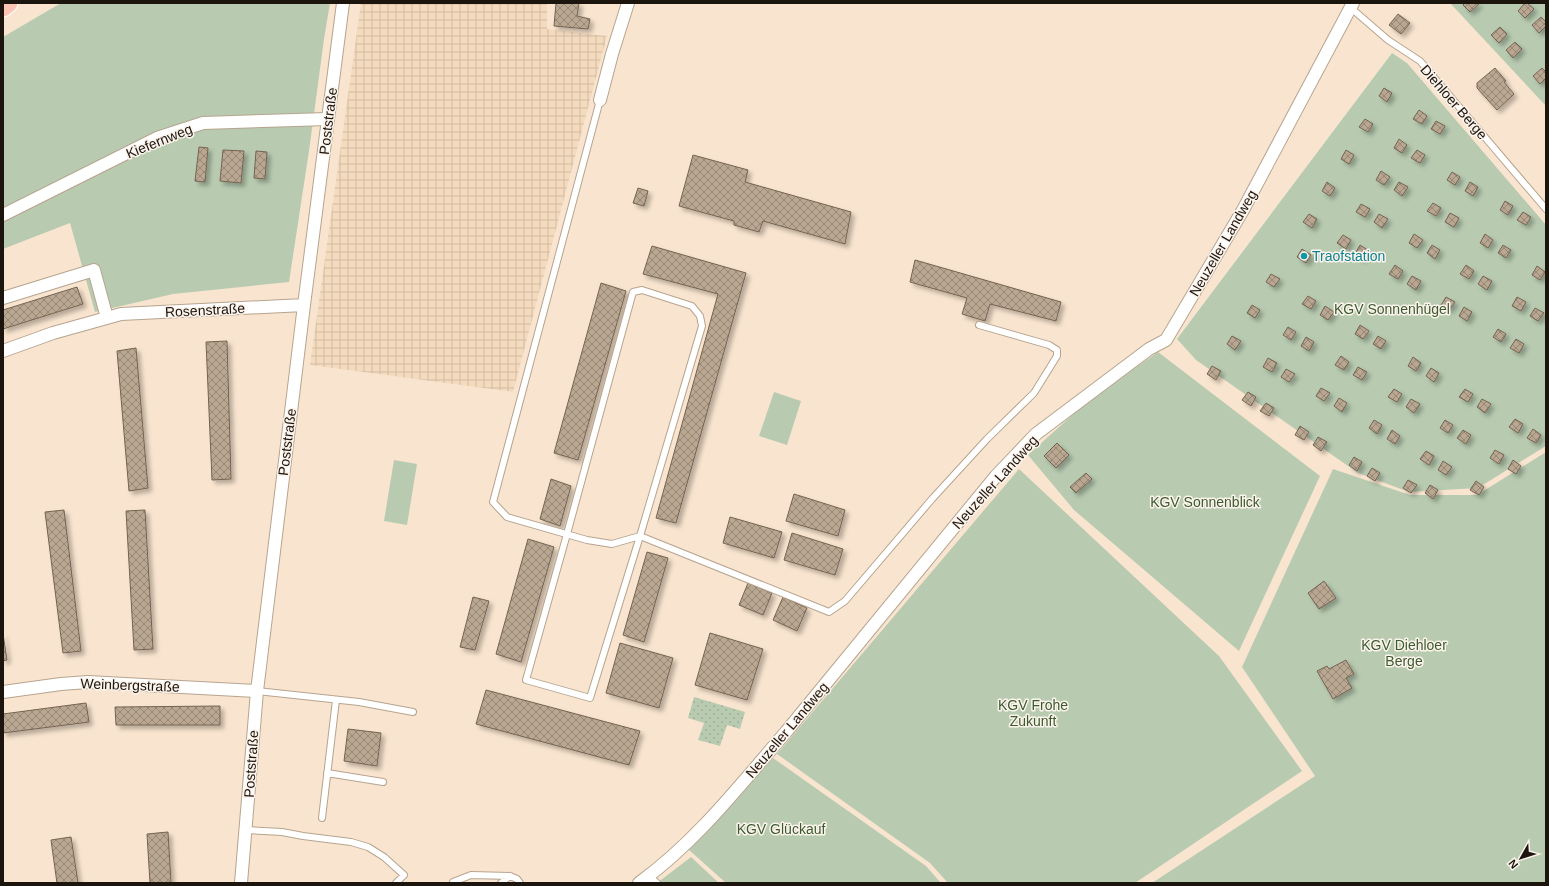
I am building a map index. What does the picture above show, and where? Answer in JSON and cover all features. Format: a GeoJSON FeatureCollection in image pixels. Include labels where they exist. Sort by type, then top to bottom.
{"type":"FeatureCollection","features":[{"type":"Feature","properties":{"kind":"main road"},"geometry":{"type":"LineString","coordinates":[[3,7],[8,3]]}},
{"type":"Feature","properties":{"kind":"street","name":"Poststraße"},"geometry":{"type":"LineString","coordinates":[[241,883],[257,691],[304,305],[343,3]]}},
{"type":"Feature","properties":{"kind":"street"},"geometry":{"type":"LineString","coordinates":[[600,100],[612,54],[628,3]]}},
{"type":"Feature","properties":{"kind":"street","name":"Neuzeller Landweg"},"geometry":{"type":"LineString","coordinates":[[639,883],[653,879],[689,842],[756,767],[996,476],[1036,434],[1149,349],[1166,340],[1243,210],[1352,5]]}},
{"type":"Feature","properties":{"kind":"street","name":"Kiefernweg"},"geometry":{"type":"LineString","coordinates":[[3,215],[157,138],[203,123],[328,119]]}},
{"type":"Feature","properties":{"kind":"street"},"geometry":{"type":"LineString","coordinates":[[3,298],[94,270],[107,318]]}},
{"type":"Feature","properties":{"kind":"street","name":"Rosenstraße"},"geometry":{"type":"LineString","coordinates":[[3,351],[53,333],[121,314],[304,305]]}},
{"type":"Feature","properties":{"kind":"street","name":"Weinbergstraße"},"geometry":{"type":"LineString","coordinates":[[3,692],[60,684],[88,682],[257,691]]}},
{"type":"Feature","properties":{"kind":"lane","name":"Diehloer Berge"},"geometry":{"type":"LineString","coordinates":[[1352,5],[1388,40],[1420,61],[1546,209]]}},
{"type":"Feature","properties":{"kind":"lane"},"geometry":{"type":"LineString","coordinates":[[600,100],[493,502],[506,517],[587,540],[612,544],[640,536],[829,612],[845,601],[932,499],[986,439],[1034,393],[1057,356],[1057,350],[1049,345],[979,325]]}},
{"type":"Feature","properties":{"kind":"lane"},"geometry":{"type":"LineString","coordinates":[[642,290],[692,306],[700,316],[702,326],[590,698],[526,680],[567,534],[633,292],[642,290]]}},
{"type":"Feature","properties":{"kind":"lane"},"geometry":{"type":"LineString","coordinates":[[257,691],[336,700],[413,712]]}},
{"type":"Feature","properties":{"kind":"lane"},"geometry":{"type":"LineString","coordinates":[[322,818],[336,700]]}},
{"type":"Feature","properties":{"kind":"lane"},"geometry":{"type":"LineString","coordinates":[[327,773],[383,782]]}},
{"type":"Feature","properties":{"kind":"lane"},"geometry":{"type":"LineString","coordinates":[[246,830],[282,832],[351,842],[368,847],[384,857],[404,875],[396,883]]}},
{"type":"Feature","properties":{"kind":"lane"},"geometry":{"type":"LineString","coordinates":[[454,883],[471,875],[510,876],[517,879],[520,883]]}},
{"type":"Feature","properties":{"kind":"lane"},"geometry":{"type":"LineString","coordinates":[[501,883],[510,876]]}},
{"type":"Feature","properties":{"kind":"shaded area"},"geometry":{"type":"Polygon","coordinates":[[[361,3],[547,3],[547,29],[607,36],[513,392],[310,365],[361,3]]]}},
{"type":"Feature","properties":{"kind":"green space"},"geometry":{"type":"Polygon","coordinates":[[[61,3],[330,3],[289,282],[173,294],[95,312],[70,223],[3,249],[3,37],[61,3]]]}},
{"type":"Feature","properties":{"kind":"green space"},"geometry":{"type":"Polygon","coordinates":[[[1450,3],[1546,3],[1546,106],[1450,3]]]}},
{"type":"Feature","properties":{"kind":"green space","name":"KGV Sonnenhügel"},"geometry":{"type":"Polygon","coordinates":[[[1392,53],[1407,63],[1546,225],[1546,446],[1478,488],[1409,492],[1358,473],[1196,360],[1177,339],[1392,53]]]}},
{"type":"Feature","properties":{"kind":"green space","name":"KGV Sonnenblick"},"geometry":{"type":"Polygon","coordinates":[[[1158,352],[1320,476],[1239,651],[1074,510],[1028,455],[1089,400],[1158,352]]]}},
{"type":"Feature","properties":{"kind":"green space"},"geometry":{"type":"Polygon","coordinates":[[[774,392],[801,401],[787,445],[759,436],[774,392]]]}},
{"type":"Feature","properties":{"kind":"green space","name":"KGV Diehloer Berge"},"geometry":{"type":"Polygon","coordinates":[[[1546,452],[1546,883],[1152,883],[1315,776],[1242,667],[1333,469],[1410,495],[1477,495],[1546,452]]]}},
{"type":"Feature","properties":{"kind":"green space"},"geometry":{"type":"Polygon","coordinates":[[[394,460],[417,464],[407,525],[384,521],[394,460]]]}},
{"type":"Feature","properties":{"kind":"green space","name":"KGV Frohe Zukunft"},"geometry":{"type":"Polygon","coordinates":[[[1019,469],[1219,656],[1302,771],[1135,883],[948,883],[930,863],[777,754],[1019,469]]]}},
{"type":"Feature","properties":{"kind":"green space"},"geometry":{"type":"Polygon","coordinates":[[[694,697],[745,712],[740,729],[727,725],[720,746],[698,740],[704,723],[688,718],[694,697]]]}},
{"type":"Feature","properties":{"kind":"green space","name":"KGV Glückauf"},"geometry":{"type":"Polygon","coordinates":[[[773,758],[926,866],[941,883],[726,883],[688,849],[773,758]]]}},
{"type":"Feature","properties":{"kind":"green space"},"geometry":{"type":"Polygon","coordinates":[[[691,857],[719,883],[657,883],[691,857]]]}},
{"type":"Feature","properties":{"kind":"building"},"geometry":{"type":"Polygon","coordinates":[[[556,3],[579,3],[577,16],[590,19],[588,29],[554,26],[556,3]]]}},
{"type":"Feature","properties":{"kind":"building"},"geometry":{"type":"Polygon","coordinates":[[[1465,3],[1479,4],[1470,12],[1463,5],[1465,3]]]}},
{"type":"Feature","properties":{"kind":"building"},"geometry":{"type":"Polygon","coordinates":[[[1525,3],[1534,9],[1525,18],[1518,11],[1525,3]]]}},
{"type":"Feature","properties":{"kind":"building"},"geometry":{"type":"Polygon","coordinates":[[[1398,14],[1410,23],[1401,34],[1389,25],[1398,14]]]}},
{"type":"Feature","properties":{"kind":"building"},"geometry":{"type":"Polygon","coordinates":[[[1541,17],[1546,22],[1546,26],[1539,33],[1532,25],[1541,17]]]}},
{"type":"Feature","properties":{"kind":"building"},"geometry":{"type":"Polygon","coordinates":[[[1500,27],[1507,34],[1499,43],[1491,35],[1500,27]]]}},
{"type":"Feature","properties":{"kind":"building"},"geometry":{"type":"Polygon","coordinates":[[[1515,42],[1522,49],[1513,58],[1506,50],[1515,42]]]}},
{"type":"Feature","properties":{"kind":"building"},"geometry":{"type":"Polygon","coordinates":[[[1495,68],[1506,81],[1504,82],[1514,94],[1497,110],[1477,88],[1477,83],[1495,68]]]}},
{"type":"Feature","properties":{"kind":"building"},"geometry":{"type":"Polygon","coordinates":[[[1542,68],[1546,72],[1546,78],[1540,84],[1533,76],[1542,68]]]}},
{"type":"Feature","properties":{"kind":"building"},"geometry":{"type":"Polygon","coordinates":[[[1384,88],[1392,93],[1387,102],[1379,96],[1384,88]]]}},
{"type":"Feature","properties":{"kind":"building"},"geometry":{"type":"Polygon","coordinates":[[[1419,110],[1427,116],[1422,124],[1413,119],[1419,110]]]}},
{"type":"Feature","properties":{"kind":"building"},"geometry":{"type":"Polygon","coordinates":[[[1365,119],[1373,124],[1368,132],[1359,127],[1365,119]]]}},
{"type":"Feature","properties":{"kind":"building"},"geometry":{"type":"Polygon","coordinates":[[[1436,121],[1445,126],[1440,134],[1431,129],[1436,121]]]}},
{"type":"Feature","properties":{"kind":"building"},"geometry":{"type":"Polygon","coordinates":[[[1399,139],[1407,145],[1402,153],[1394,148],[1399,139]]]}},
{"type":"Feature","properties":{"kind":"building"},"geometry":{"type":"Polygon","coordinates":[[[199,147],[208,148],[205,182],[195,181],[199,147]]]}},
{"type":"Feature","properties":{"kind":"building"},"geometry":{"type":"Polygon","coordinates":[[[223,150],[244,151],[241,183],[220,181],[223,150]]]}},
{"type":"Feature","properties":{"kind":"building"},"geometry":{"type":"Polygon","coordinates":[[[1346,150],[1354,155],[1349,164],[1341,159],[1346,150]]]}},
{"type":"Feature","properties":{"kind":"building"},"geometry":{"type":"Polygon","coordinates":[[[1417,150],[1425,155],[1420,163],[1411,158],[1417,150]]]}},
{"type":"Feature","properties":{"kind":"building"},"geometry":{"type":"Polygon","coordinates":[[[256,151],[267,152],[265,179],[254,178],[256,151]]]}},
{"type":"Feature","properties":{"kind":"building"},"geometry":{"type":"Polygon","coordinates":[[[693,155],[748,170],[745,182],[851,212],[845,244],[763,221],[759,232],[734,225],[734,221],[679,206],[693,155]]]}},
{"type":"Feature","properties":{"kind":"building"},"geometry":{"type":"Polygon","coordinates":[[[1381,171],[1390,177],[1384,185],[1376,180],[1381,171]]]}},
{"type":"Feature","properties":{"kind":"building"},"geometry":{"type":"Polygon","coordinates":[[[1452,172],[1460,177],[1455,185],[1447,180],[1452,172]]]}},
{"type":"Feature","properties":{"kind":"building"},"geometry":{"type":"Polygon","coordinates":[[[1327,182],[1335,188],[1330,196],[1322,191],[1327,182]]]}},
{"type":"Feature","properties":{"kind":"building"},"geometry":{"type":"Polygon","coordinates":[[[1399,182],[1408,187],[1402,196],[1394,190],[1399,182]]]}},
{"type":"Feature","properties":{"kind":"building"},"geometry":{"type":"Polygon","coordinates":[[[1470,182],[1478,187],[1473,196],[1465,191],[1470,182]]]}},
{"type":"Feature","properties":{"kind":"building"},"geometry":{"type":"Polygon","coordinates":[[[638,188],[648,191],[644,206],[633,203],[638,188]]]}},
{"type":"Feature","properties":{"kind":"building"},"geometry":{"type":"Polygon","coordinates":[[[1505,201],[1513,206],[1508,215],[1500,210],[1505,201]]]}},
{"type":"Feature","properties":{"kind":"building"},"geometry":{"type":"Polygon","coordinates":[[[1433,203],[1441,208],[1436,216],[1427,211],[1433,203]]]}},
{"type":"Feature","properties":{"kind":"building"},"geometry":{"type":"Polygon","coordinates":[[[1361,204],[1370,209],[1365,217],[1356,212],[1361,204]]]}},
{"type":"Feature","properties":{"kind":"building"},"geometry":{"type":"Polygon","coordinates":[[[1523,212],[1531,217],[1526,225],[1517,220],[1523,212]]]}},
{"type":"Feature","properties":{"kind":"building"},"geometry":{"type":"Polygon","coordinates":[[[1450,213],[1459,218],[1454,227],[1445,222],[1450,213]]]}},
{"type":"Feature","properties":{"kind":"building"},"geometry":{"type":"Polygon","coordinates":[[[1309,214],[1317,219],[1312,228],[1303,222],[1309,214]]]}},
{"type":"Feature","properties":{"kind":"building"},"geometry":{"type":"Polygon","coordinates":[[[1379,214],[1388,219],[1382,228],[1374,222],[1379,214]]]}},
{"type":"Feature","properties":{"kind":"building"},"geometry":{"type":"Polygon","coordinates":[[[1414,234],[1423,240],[1417,248],[1409,243],[1414,234]]]}},
{"type":"Feature","properties":{"kind":"building"},"geometry":{"type":"Polygon","coordinates":[[[1485,234],[1493,240],[1488,248],[1480,243],[1485,234]]]}},
{"type":"Feature","properties":{"kind":"building"},"geometry":{"type":"Polygon","coordinates":[[[1343,235],[1351,240],[1346,249],[1337,243],[1343,235]]]}},
{"type":"Feature","properties":{"kind":"building"},"geometry":{"type":"Polygon","coordinates":[[[1360,245],[1369,251],[1363,259],[1355,254],[1360,245]]]}},
{"type":"Feature","properties":{"kind":"building"},"geometry":{"type":"Polygon","coordinates":[[[1432,245],[1440,250],[1435,259],[1427,253],[1432,245]]]}},
{"type":"Feature","properties":{"kind":"building"},"geometry":{"type":"Polygon","coordinates":[[[1503,245],[1511,250],[1506,258],[1498,253],[1503,245]]]}},
{"type":"Feature","properties":{"kind":"building"},"geometry":{"type":"Polygon","coordinates":[[[652,246],[746,273],[676,523],[656,518],[718,294],[643,274],[652,246]]]}},
{"type":"Feature","properties":{"kind":"building","name":"Traofstation"},"geometry":{"type":"Polygon","coordinates":[[[1302,249],[1311,255],[1306,263],[1297,257],[1302,249]]]}},
{"type":"Feature","properties":{"kind":"building"},"geometry":{"type":"Polygon","coordinates":[[[915,260],[1061,302],[1056,321],[990,304],[985,321],[962,314],[967,298],[910,282],[915,260]]]}},
{"type":"Feature","properties":{"kind":"building"},"geometry":{"type":"Polygon","coordinates":[[[1395,265],[1403,271],[1398,279],[1389,274],[1395,265]]]}},
{"type":"Feature","properties":{"kind":"building"},"geometry":{"type":"Polygon","coordinates":[[[1466,265],[1474,271],[1469,279],[1460,274],[1466,265]]]}},
{"type":"Feature","properties":{"kind":"building"},"geometry":{"type":"Polygon","coordinates":[[[1537,266],[1545,272],[1540,280],[1532,275],[1537,266]]]}},
{"type":"Feature","properties":{"kind":"building"},"geometry":{"type":"Polygon","coordinates":[[[1271,274],[1280,279],[1274,287],[1266,282],[1271,274]]]}},
{"type":"Feature","properties":{"kind":"building"},"geometry":{"type":"Polygon","coordinates":[[[1412,276],[1421,281],[1416,290],[1407,284],[1412,276]]]}},
{"type":"Feature","properties":{"kind":"building"},"geometry":{"type":"Polygon","coordinates":[[[1483,276],[1492,281],[1487,290],[1478,284],[1483,276]]]}},
{"type":"Feature","properties":{"kind":"building"},"geometry":{"type":"Polygon","coordinates":[[[601,283],[626,291],[578,460],[554,453],[601,283]]]}},
{"type":"Feature","properties":{"kind":"building"},"geometry":{"type":"Polygon","coordinates":[[[77,287],[83,304],[3,329],[3,310],[77,287]]]}},
{"type":"Feature","properties":{"kind":"building"},"geometry":{"type":"Polygon","coordinates":[[[1308,296],[1316,301],[1311,309],[1302,304],[1308,296]]]}},
{"type":"Feature","properties":{"kind":"building"},"geometry":{"type":"Polygon","coordinates":[[[1446,297],[1455,302],[1449,310],[1441,305],[1446,297]]]}},
{"type":"Feature","properties":{"kind":"building"},"geometry":{"type":"Polygon","coordinates":[[[1517,297],[1526,302],[1521,311],[1512,306],[1517,297]]]}},
{"type":"Feature","properties":{"kind":"building"},"geometry":{"type":"Polygon","coordinates":[[[1252,305],[1260,310],[1255,318],[1247,313],[1252,305]]]}},
{"type":"Feature","properties":{"kind":"building"},"geometry":{"type":"Polygon","coordinates":[[[1325,306],[1334,312],[1328,320],[1320,315],[1325,306]]]}},
{"type":"Feature","properties":{"kind":"building"},"geometry":{"type":"Polygon","coordinates":[[[1464,307],[1472,312],[1467,321],[1459,316],[1464,307]]]}},
{"type":"Feature","properties":{"kind":"building"},"geometry":{"type":"Polygon","coordinates":[[[1535,308],[1544,313],[1538,321],[1530,316],[1535,308]]]}},
{"type":"Feature","properties":{"kind":"building"},"geometry":{"type":"Polygon","coordinates":[[[1360,325],[1369,331],[1363,339],[1355,334],[1360,325]]]}},
{"type":"Feature","properties":{"kind":"building"},"geometry":{"type":"Polygon","coordinates":[[[1288,327],[1296,332],[1291,340],[1283,335],[1288,327]]]}},
{"type":"Feature","properties":{"kind":"building"},"geometry":{"type":"Polygon","coordinates":[[[1498,329],[1506,334],[1501,342],[1493,337],[1498,329]]]}},
{"type":"Feature","properties":{"kind":"building"},"geometry":{"type":"Polygon","coordinates":[[[1232,336],[1241,341],[1235,350],[1227,344],[1232,336]]]}},
{"type":"Feature","properties":{"kind":"building"},"geometry":{"type":"Polygon","coordinates":[[[1378,336],[1386,341],[1381,349],[1373,344],[1378,336]]]}},
{"type":"Feature","properties":{"kind":"building"},"geometry":{"type":"Polygon","coordinates":[[[1306,337],[1314,342],[1309,351],[1301,346],[1306,337]]]}},
{"type":"Feature","properties":{"kind":"building"},"geometry":{"type":"Polygon","coordinates":[[[1516,339],[1524,344],[1519,353],[1510,348],[1516,339]]]}},
{"type":"Feature","properties":{"kind":"building"},"geometry":{"type":"Polygon","coordinates":[[[227,341],[231,479],[212,480],[206,342],[227,341]]]}},
{"type":"Feature","properties":{"kind":"building"},"geometry":{"type":"Polygon","coordinates":[[[136,348],[148,488],[129,491],[117,351],[136,348]]]}},
{"type":"Feature","properties":{"kind":"building"},"geometry":{"type":"Polygon","coordinates":[[[1341,356],[1349,362],[1344,370],[1335,365],[1341,356]]]}},
{"type":"Feature","properties":{"kind":"building"},"geometry":{"type":"Polygon","coordinates":[[[1413,357],[1421,363],[1416,371],[1408,366],[1413,357]]]}},
{"type":"Feature","properties":{"kind":"building"},"geometry":{"type":"Polygon","coordinates":[[[1268,358],[1277,363],[1272,372],[1263,367],[1268,358]]]}},
{"type":"Feature","properties":{"kind":"building"},"geometry":{"type":"Polygon","coordinates":[[[1212,366],[1221,371],[1216,380],[1207,374],[1212,366]]]}},
{"type":"Feature","properties":{"kind":"building"},"geometry":{"type":"Polygon","coordinates":[[[1358,367],[1367,372],[1362,380],[1353,375],[1358,367]]]}},
{"type":"Feature","properties":{"kind":"building"},"geometry":{"type":"Polygon","coordinates":[[[1431,368],[1439,373],[1434,382],[1426,376],[1431,368]]]}},
{"type":"Feature","properties":{"kind":"building"},"geometry":{"type":"Polygon","coordinates":[[[1286,369],[1295,374],[1289,382],[1281,377],[1286,369]]]}},
{"type":"Feature","properties":{"kind":"building"},"geometry":{"type":"Polygon","coordinates":[[[1321,388],[1330,393],[1324,401],[1316,396],[1321,388]]]}},
{"type":"Feature","properties":{"kind":"building"},"geometry":{"type":"Polygon","coordinates":[[[1394,389],[1402,394],[1397,402],[1388,397],[1394,389]]]}},
{"type":"Feature","properties":{"kind":"building"},"geometry":{"type":"Polygon","coordinates":[[[1465,389],[1473,394],[1468,402],[1459,397],[1465,389]]]}},
{"type":"Feature","properties":{"kind":"building"},"geometry":{"type":"Polygon","coordinates":[[[1248,392],[1256,397],[1251,406],[1242,400],[1248,392]]]}},
{"type":"Feature","properties":{"kind":"building"},"geometry":{"type":"Polygon","coordinates":[[[1339,398],[1347,403],[1342,412],[1334,406],[1339,398]]]}},
{"type":"Feature","properties":{"kind":"building"},"geometry":{"type":"Polygon","coordinates":[[[1411,399],[1420,404],[1414,413],[1406,407],[1411,399]]]}},
{"type":"Feature","properties":{"kind":"building"},"geometry":{"type":"Polygon","coordinates":[[[1482,399],[1491,404],[1485,413],[1477,407],[1482,399]]]}},
{"type":"Feature","properties":{"kind":"building"},"geometry":{"type":"Polygon","coordinates":[[[1266,403],[1274,408],[1269,416],[1260,411],[1266,403]]]}},
{"type":"Feature","properties":{"kind":"building"},"geometry":{"type":"Polygon","coordinates":[[[1515,419],[1523,424],[1518,433],[1509,427],[1515,419]]]}},
{"type":"Feature","properties":{"kind":"building"},"geometry":{"type":"Polygon","coordinates":[[[1374,420],[1382,425],[1377,434],[1369,428],[1374,420]]]}},
{"type":"Feature","properties":{"kind":"building"},"geometry":{"type":"Polygon","coordinates":[[[1445,420],[1453,425],[1448,433],[1440,428],[1445,420]]]}},
{"type":"Feature","properties":{"kind":"building"},"geometry":{"type":"Polygon","coordinates":[[[1300,426],[1309,432],[1304,440],[1295,435],[1300,426]]]}},
{"type":"Feature","properties":{"kind":"building"},"geometry":{"type":"Polygon","coordinates":[[[1533,429],[1541,435],[1536,443],[1527,438],[1533,429]]]}},
{"type":"Feature","properties":{"kind":"building"},"geometry":{"type":"Polygon","coordinates":[[[1392,430],[1400,436],[1395,444],[1387,439],[1392,430]]]}},
{"type":"Feature","properties":{"kind":"building"},"geometry":{"type":"Polygon","coordinates":[[[1463,430],[1471,435],[1466,444],[1457,438],[1463,430]]]}},
{"type":"Feature","properties":{"kind":"building"},"geometry":{"type":"Polygon","coordinates":[[[1318,437],[1327,442],[1321,451],[1313,445],[1318,437]]]}},
{"type":"Feature","properties":{"kind":"building"},"geometry":{"type":"Polygon","coordinates":[[[1057,443],[1069,455],[1056,468],[1044,456],[1057,443]]]}},
{"type":"Feature","properties":{"kind":"building"},"geometry":{"type":"Polygon","coordinates":[[[1495,450],[1504,455],[1499,464],[1490,458],[1495,450]]]}},
{"type":"Feature","properties":{"kind":"building"},"geometry":{"type":"Polygon","coordinates":[[[1426,451],[1434,456],[1429,465],[1420,459],[1426,451]]]}},
{"type":"Feature","properties":{"kind":"building"},"geometry":{"type":"Polygon","coordinates":[[[1354,457],[1362,462],[1357,471],[1349,465],[1354,457]]]}},
{"type":"Feature","properties":{"kind":"building"},"geometry":{"type":"Polygon","coordinates":[[[1513,460],[1521,466],[1516,474],[1508,469],[1513,460]]]}},
{"type":"Feature","properties":{"kind":"building"},"geometry":{"type":"Polygon","coordinates":[[[1443,461],[1452,467],[1446,475],[1438,470],[1443,461]]]}},
{"type":"Feature","properties":{"kind":"building"},"geometry":{"type":"Polygon","coordinates":[[[1372,468],[1380,473],[1375,481],[1367,476],[1372,468]]]}},
{"type":"Feature","properties":{"kind":"building"},"geometry":{"type":"Polygon","coordinates":[[[1086,473],[1092,479],[1076,493],[1070,487],[1086,473]]]}},
{"type":"Feature","properties":{"kind":"building"},"geometry":{"type":"Polygon","coordinates":[[[551,479],[571,486],[560,526],[540,519],[551,479]]]}},
{"type":"Feature","properties":{"kind":"building"},"geometry":{"type":"Polygon","coordinates":[[[1408,480],[1417,485],[1411,493],[1403,488],[1408,480]]]}},
{"type":"Feature","properties":{"kind":"building"},"geometry":{"type":"Polygon","coordinates":[[[1476,481],[1484,487],[1479,495],[1470,490],[1476,481]]]}},
{"type":"Feature","properties":{"kind":"building"},"geometry":{"type":"Polygon","coordinates":[[[1430,485],[1438,490],[1433,499],[1425,493],[1430,485]]]}},
{"type":"Feature","properties":{"kind":"building"},"geometry":{"type":"Polygon","coordinates":[[[794,494],[845,510],[838,536],[786,521],[794,494]]]}},
{"type":"Feature","properties":{"kind":"building"},"geometry":{"type":"Polygon","coordinates":[[[64,510],[81,651],[63,653],[45,512],[64,510]]]}},
{"type":"Feature","properties":{"kind":"building"},"geometry":{"type":"Polygon","coordinates":[[[145,510],[153,649],[134,650],[126,511],[145,510]]]}},
{"type":"Feature","properties":{"kind":"building"},"geometry":{"type":"Polygon","coordinates":[[[730,517],[782,532],[774,558],[723,543],[730,517]]]}},
{"type":"Feature","properties":{"kind":"building"},"geometry":{"type":"Polygon","coordinates":[[[792,533],[843,549],[835,575],[784,560],[792,533]]]}},
{"type":"Feature","properties":{"kind":"building"},"geometry":{"type":"Polygon","coordinates":[[[528,539],[554,547],[521,662],[496,654],[528,539]]]}},
{"type":"Feature","properties":{"kind":"building"},"geometry":{"type":"Polygon","coordinates":[[[647,552],[668,558],[644,642],[623,635],[647,552]]]}},
{"type":"Feature","properties":{"kind":"building"},"geometry":{"type":"Polygon","coordinates":[[[1324,581],[1336,598],[1319,609],[1308,593],[1324,581]]]}},
{"type":"Feature","properties":{"kind":"building"},"geometry":{"type":"Polygon","coordinates":[[[748,583],[772,593],[763,615],[739,605],[748,583]]]}},
{"type":"Feature","properties":{"kind":"building"},"geometry":{"type":"Polygon","coordinates":[[[473,597],[489,601],[475,650],[460,647],[473,597]]]}},
{"type":"Feature","properties":{"kind":"building"},"geometry":{"type":"Polygon","coordinates":[[[783,597],[807,608],[797,631],[773,620],[783,597]]]}},
{"type":"Feature","properties":{"kind":"building"},"geometry":{"type":"Polygon","coordinates":[[[710,633],[763,649],[747,700],[695,685],[710,633]]]}},
{"type":"Feature","properties":{"kind":"building"},"geometry":{"type":"Polygon","coordinates":[[[3,634],[7,660],[3,661],[3,634]]]}},
{"type":"Feature","properties":{"kind":"building"},"geometry":{"type":"Polygon","coordinates":[[[620,643],[673,658],[659,708],[606,693],[620,643]]]}},
{"type":"Feature","properties":{"kind":"building"},"geometry":{"type":"Polygon","coordinates":[[[1346,660],[1354,674],[1346,678],[1352,688],[1333,699],[1317,671],[1327,666],[1329,669],[1346,660]]]}},
{"type":"Feature","properties":{"kind":"building"},"geometry":{"type":"Polygon","coordinates":[[[486,690],[640,731],[629,765],[476,724],[486,690]]]}},
{"type":"Feature","properties":{"kind":"building"},"geometry":{"type":"Polygon","coordinates":[[[86,703],[89,722],[3,733],[3,714],[86,703]]]}},
{"type":"Feature","properties":{"kind":"building"},"geometry":{"type":"Polygon","coordinates":[[[220,706],[220,725],[116,725],[115,707],[220,706]]]}},
{"type":"Feature","properties":{"kind":"building"},"geometry":{"type":"Polygon","coordinates":[[[348,729],[381,733],[377,766],[344,761],[348,729]]]}},
{"type":"Feature","properties":{"kind":"building"},"geometry":{"type":"Polygon","coordinates":[[[168,832],[171,883],[150,883],[147,834],[168,832]]]}},
{"type":"Feature","properties":{"kind":"building"},"geometry":{"type":"Polygon","coordinates":[[[71,837],[78,883],[57,883],[51,840],[71,837]]]}},
{"type":"Feature","properties":{"kind":"place","name":"Traofstation"},"geometry":{"type":"Point","coordinates":[1304,256]}}]}
